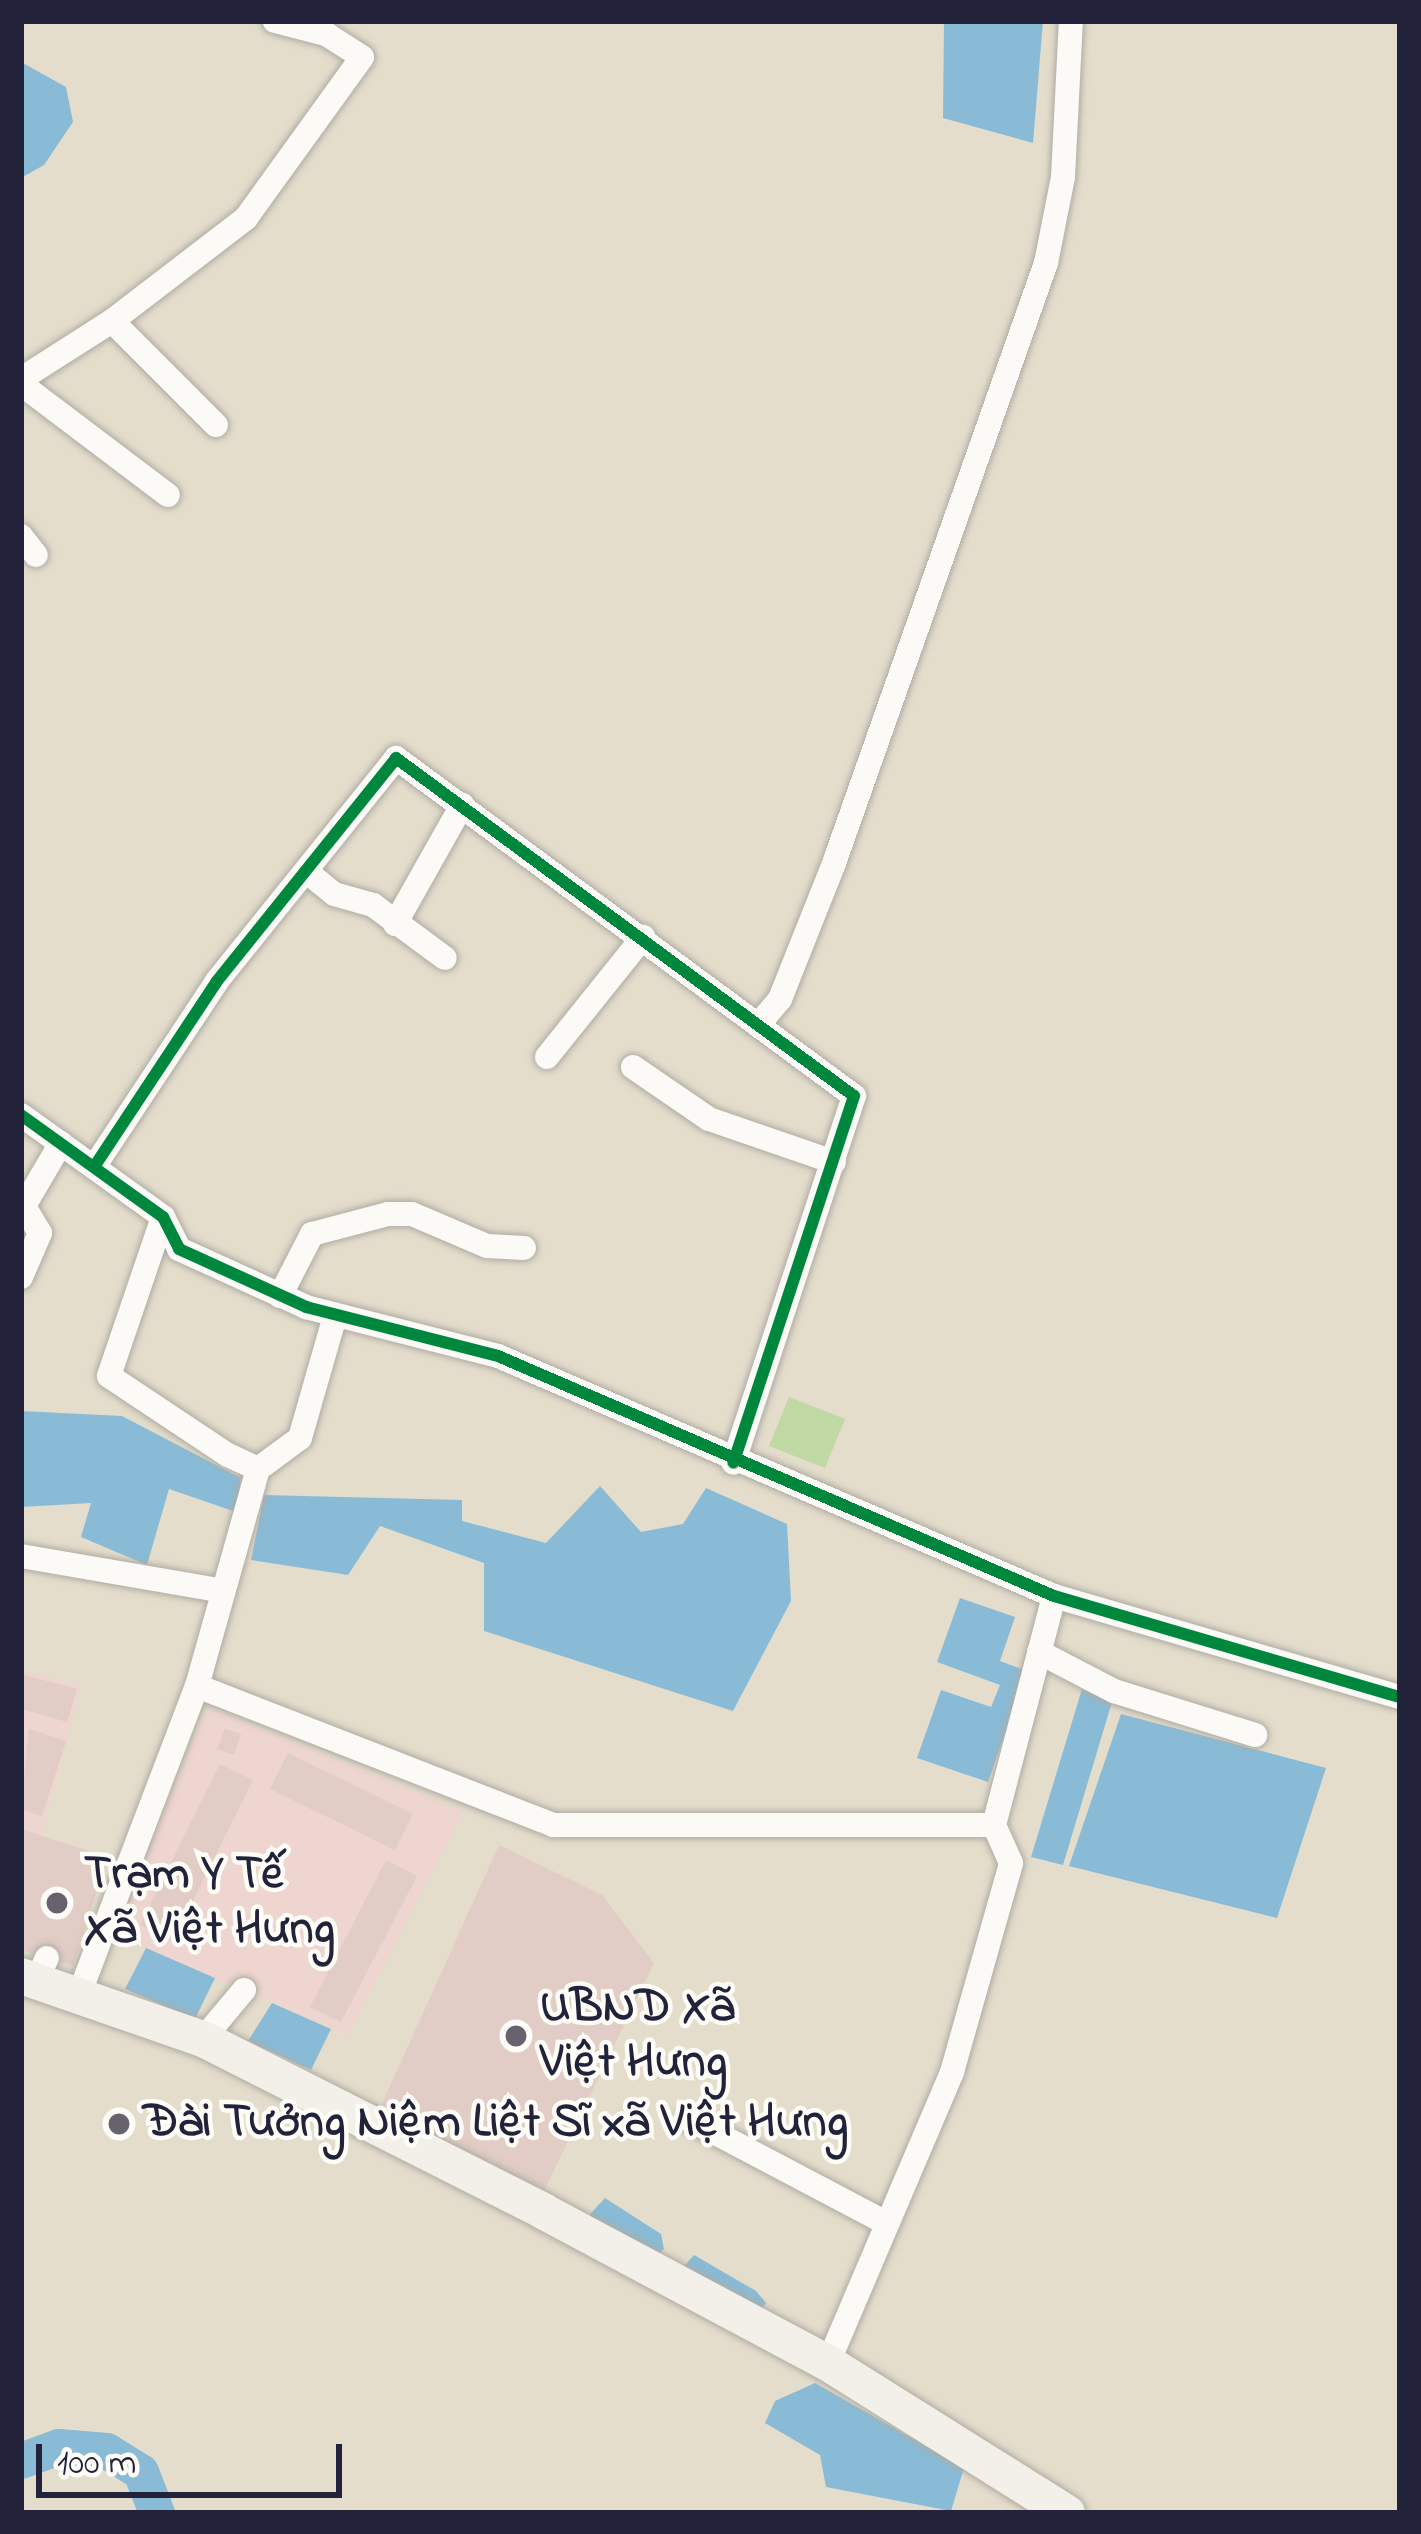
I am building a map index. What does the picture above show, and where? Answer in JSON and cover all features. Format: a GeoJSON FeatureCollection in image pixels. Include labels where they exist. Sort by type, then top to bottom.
{"type":"FeatureCollection","features":[{"type":"Feature","properties":{"kind":"main road"},"geometry":{"type":"LineString","coordinates":[[35,1971],[80,1992],[153,2037],[202,2039],[535,2200],[828,2363],[1067,2513]]}},
{"type":"Feature","properties":{"kind":"street"},"geometry":{"type":"LineString","coordinates":[[167,495],[21,381],[112,321],[246,218],[362,57],[326,34],[275,21]]}},
{"type":"Feature","properties":{"kind":"street"},"geometry":{"type":"LineString","coordinates":[[759,1024],[780,999],[833,866],[1046,262],[1063,177],[1070,21]]}},
{"type":"Feature","properties":{"kind":"street"},"geometry":{"type":"LineString","coordinates":[[112,321],[216,424]]}},
{"type":"Feature","properties":{"kind":"street"},"geometry":{"type":"LineString","coordinates":[[95,1164],[217,981],[396,758],[854,1096],[733,1463]]}},
{"type":"Feature","properties":{"kind":"street"},"geometry":{"type":"LineString","coordinates":[[395,924],[461,805]]}},
{"type":"Feature","properties":{"kind":"street"},"geometry":{"type":"LineString","coordinates":[[307,872],[445,958]]}},
{"type":"Feature","properties":{"kind":"street"},"geometry":{"type":"LineString","coordinates":[[548,1058],[643,937]]}},
{"type":"Feature","properties":{"kind":"street"},"geometry":{"type":"LineString","coordinates":[[633,1067],[709,1119],[834,1162]]}},
{"type":"Feature","properties":{"kind":"street"},"geometry":{"type":"LineString","coordinates":[[21,1115],[163,1216],[179,1249],[280,1296],[335,1316],[498,1356],[733,1463],[1054,1596],[1400,1697]]}},
{"type":"Feature","properties":{"kind":"street"},"geometry":{"type":"LineString","coordinates":[[21,1277],[40,1234],[24,1205],[62,1143]]}},
{"type":"Feature","properties":{"kind":"street"},"geometry":{"type":"LineString","coordinates":[[280,1296],[312,1234],[388,1214],[412,1214],[487,1246],[524,1248]]}},
{"type":"Feature","properties":{"kind":"street"},"geometry":{"type":"LineString","coordinates":[[163,1216],[109,1376],[258,1468]]}},
{"type":"Feature","properties":{"kind":"street"},"geometry":{"type":"LineString","coordinates":[[80,1992],[197,1686],[258,1468],[300,1438],[335,1316]]}},
{"type":"Feature","properties":{"kind":"street"},"geometry":{"type":"LineString","coordinates":[[21,1556],[223,1591]]}},
{"type":"Feature","properties":{"kind":"street"},"geometry":{"type":"LineString","coordinates":[[828,2363],[952,2072],[1011,1863],[994,1825],[1054,1596]]}},
{"type":"Feature","properties":{"kind":"street"},"geometry":{"type":"LineString","coordinates":[[1039,1652],[1114,1691],[1255,1735]]}},
{"type":"Feature","properties":{"kind":"street"},"geometry":{"type":"LineString","coordinates":[[197,1686],[553,1825],[994,1825]]}},
{"type":"Feature","properties":{"kind":"street"},"geometry":{"type":"LineString","coordinates":[[202,2039],[244,1990]]}},
{"type":"Feature","properties":{"kind":"street"},"geometry":{"type":"LineString","coordinates":[[689,2119],[886,2222]]}},
{"type":"Feature","properties":{"kind":"shaded area"},"geometry":{"type":"Polygon","coordinates":[[[21,1671],[82,1685],[41,1836],[21,1829],[21,1671]]]}},
{"type":"Feature","properties":{"kind":"shaded area"},"geometry":{"type":"Polygon","coordinates":[[[208,1708],[463,1811],[348,2036],[109,1932],[208,1708]]]}},
{"type":"Feature","properties":{"kind":"green space"},"geometry":{"type":"Polygon","coordinates":[[[789,1397],[845,1419],[825,1468],[769,1446],[789,1397]]]}},
{"type":"Feature","properties":{"kind":"water"},"geometry":{"type":"Polygon","coordinates":[[[944,21],[1043,21],[1033,143],[943,118],[944,21]]]}},
{"type":"Feature","properties":{"kind":"water"},"geometry":{"type":"Polygon","coordinates":[[[21,62],[66,87],[73,122],[44,165],[21,178],[21,62]]]}},
{"type":"Feature","properties":{"kind":"water"},"geometry":{"type":"Polygon","coordinates":[[[21,1411],[122,1416],[241,1478],[236,1512],[169,1489],[147,1565],[81,1537],[91,1503],[21,1507],[21,1411]]]}},
{"type":"Feature","properties":{"kind":"water"},"geometry":{"type":"Polygon","coordinates":[[[600,1486],[641,1532],[683,1524],[706,1488],[787,1524],[791,1601],[733,1711],[484,1631],[484,1563],[380,1526],[348,1575],[251,1560],[264,1495],[462,1500],[462,1521],[546,1543],[600,1486]]]}},
{"type":"Feature","properties":{"kind":"water"},"geometry":{"type":"Polygon","coordinates":[[[960,1598],[1015,1617],[1000,1661],[1027,1671],[988,1782],[917,1758],[941,1690],[991,1707],[1000,1685],[937,1662],[960,1598]]]}},
{"type":"Feature","properties":{"kind":"water"},"geometry":{"type":"Polygon","coordinates":[[[1082,1689],[1112,1702],[1063,1865],[1031,1857],[1082,1689]]]}},
{"type":"Feature","properties":{"kind":"water"},"geometry":{"type":"Polygon","coordinates":[[[1121,1714],[1326,1768],[1277,1918],[1069,1866],[1121,1714]]]}},
{"type":"Feature","properties":{"kind":"water"},"geometry":{"type":"Polygon","coordinates":[[[146,1948],[215,1978],[195,2019],[125,1989],[146,1948]]]}},
{"type":"Feature","properties":{"kind":"water"},"geometry":{"type":"Polygon","coordinates":[[[272,2003],[331,2029],[311,2070],[248,2041],[272,2003]]]}},
{"type":"Feature","properties":{"kind":"water"},"geometry":{"type":"Polygon","coordinates":[[[605,2198],[661,2234],[664,2249],[652,2261],[582,2223],[605,2198]]]}},
{"type":"Feature","properties":{"kind":"water"},"geometry":{"type":"Polygon","coordinates":[[[694,2255],[756,2291],[766,2303],[756,2319],[679,2272],[694,2255]]]}},
{"type":"Feature","properties":{"kind":"water"},"geometry":{"type":"Polygon","coordinates":[[[815,2383],[964,2468],[951,2511],[826,2487],[820,2455],[765,2423],[775,2401],[815,2383]]]}},
{"type":"Feature","properties":{"kind":"building"},"geometry":{"type":"Polygon","coordinates":[[[21,1674],[77,1689],[67,1722],[21,1709],[21,1674]]]}},
{"type":"Feature","properties":{"kind":"building"},"geometry":{"type":"Polygon","coordinates":[[[29,1729],[66,1741],[42,1816],[21,1809],[29,1729]]]}},
{"type":"Feature","properties":{"kind":"building"},"geometry":{"type":"Polygon","coordinates":[[[225,1729],[241,1734],[234,1755],[217,1749],[225,1729]]]}},
{"type":"Feature","properties":{"kind":"building"},"geometry":{"type":"Polygon","coordinates":[[[288,1753],[413,1814],[395,1850],[270,1789],[288,1753]]]}},
{"type":"Feature","properties":{"kind":"building"},"geometry":{"type":"Polygon","coordinates":[[[220,1764],[253,1780],[173,1941],[140,1925],[220,1764]]]}},
{"type":"Feature","properties":{"kind":"building","name":"Trạm Y Tế Xã Việt Hưng"},"geometry":{"type":"Polygon","coordinates":[[[21,1829],[108,1857],[73,1966],[21,1950],[21,1829]]]}},
{"type":"Feature","properties":{"kind":"building","name":"UBND Xã Việt Hưng"},"geometry":{"type":"Polygon","coordinates":[[[499,1845],[602,1895],[654,1963],[541,2197],[380,2108],[499,1845]]]}},
{"type":"Feature","properties":{"kind":"building"},"geometry":{"type":"Polygon","coordinates":[[[386,1860],[417,1876],[341,2022],[310,2007],[386,1860]]]}},
{"type":"Feature","properties":{"kind":"waterway"},"geometry":{"type":"LineString","coordinates":[[21,2461],[59,2447],[107,2451],[141,2472],[157,2513]]}},
{"type":"Feature","properties":{"kind":"cycle path"},"geometry":{"type":"LineString","coordinates":[[96,1164],[217,981],[396,758],[854,1096],[733,1463]]}},
{"type":"Feature","properties":{"kind":"cycle path"},"geometry":{"type":"LineString","coordinates":[[21,1115],[163,1217],[179,1249],[306,1307],[498,1356],[1054,1596],[1400,1697]]}},
{"type":"Feature","properties":{"kind":"place","name":"Trạm Y Tế Xã Việt Hưng"},"geometry":{"type":"Point","coordinates":[57,1903]}},
{"type":"Feature","properties":{"kind":"place","name":"UBND Xã Việt Hưng"},"geometry":{"type":"Point","coordinates":[516,2036]}},
{"type":"Feature","properties":{"kind":"place","name":"Đài Tưởng Niệm Liệt Sĩ xã Việt Hưng"},"geometry":{"type":"Point","coordinates":[119,2124]}}]}
